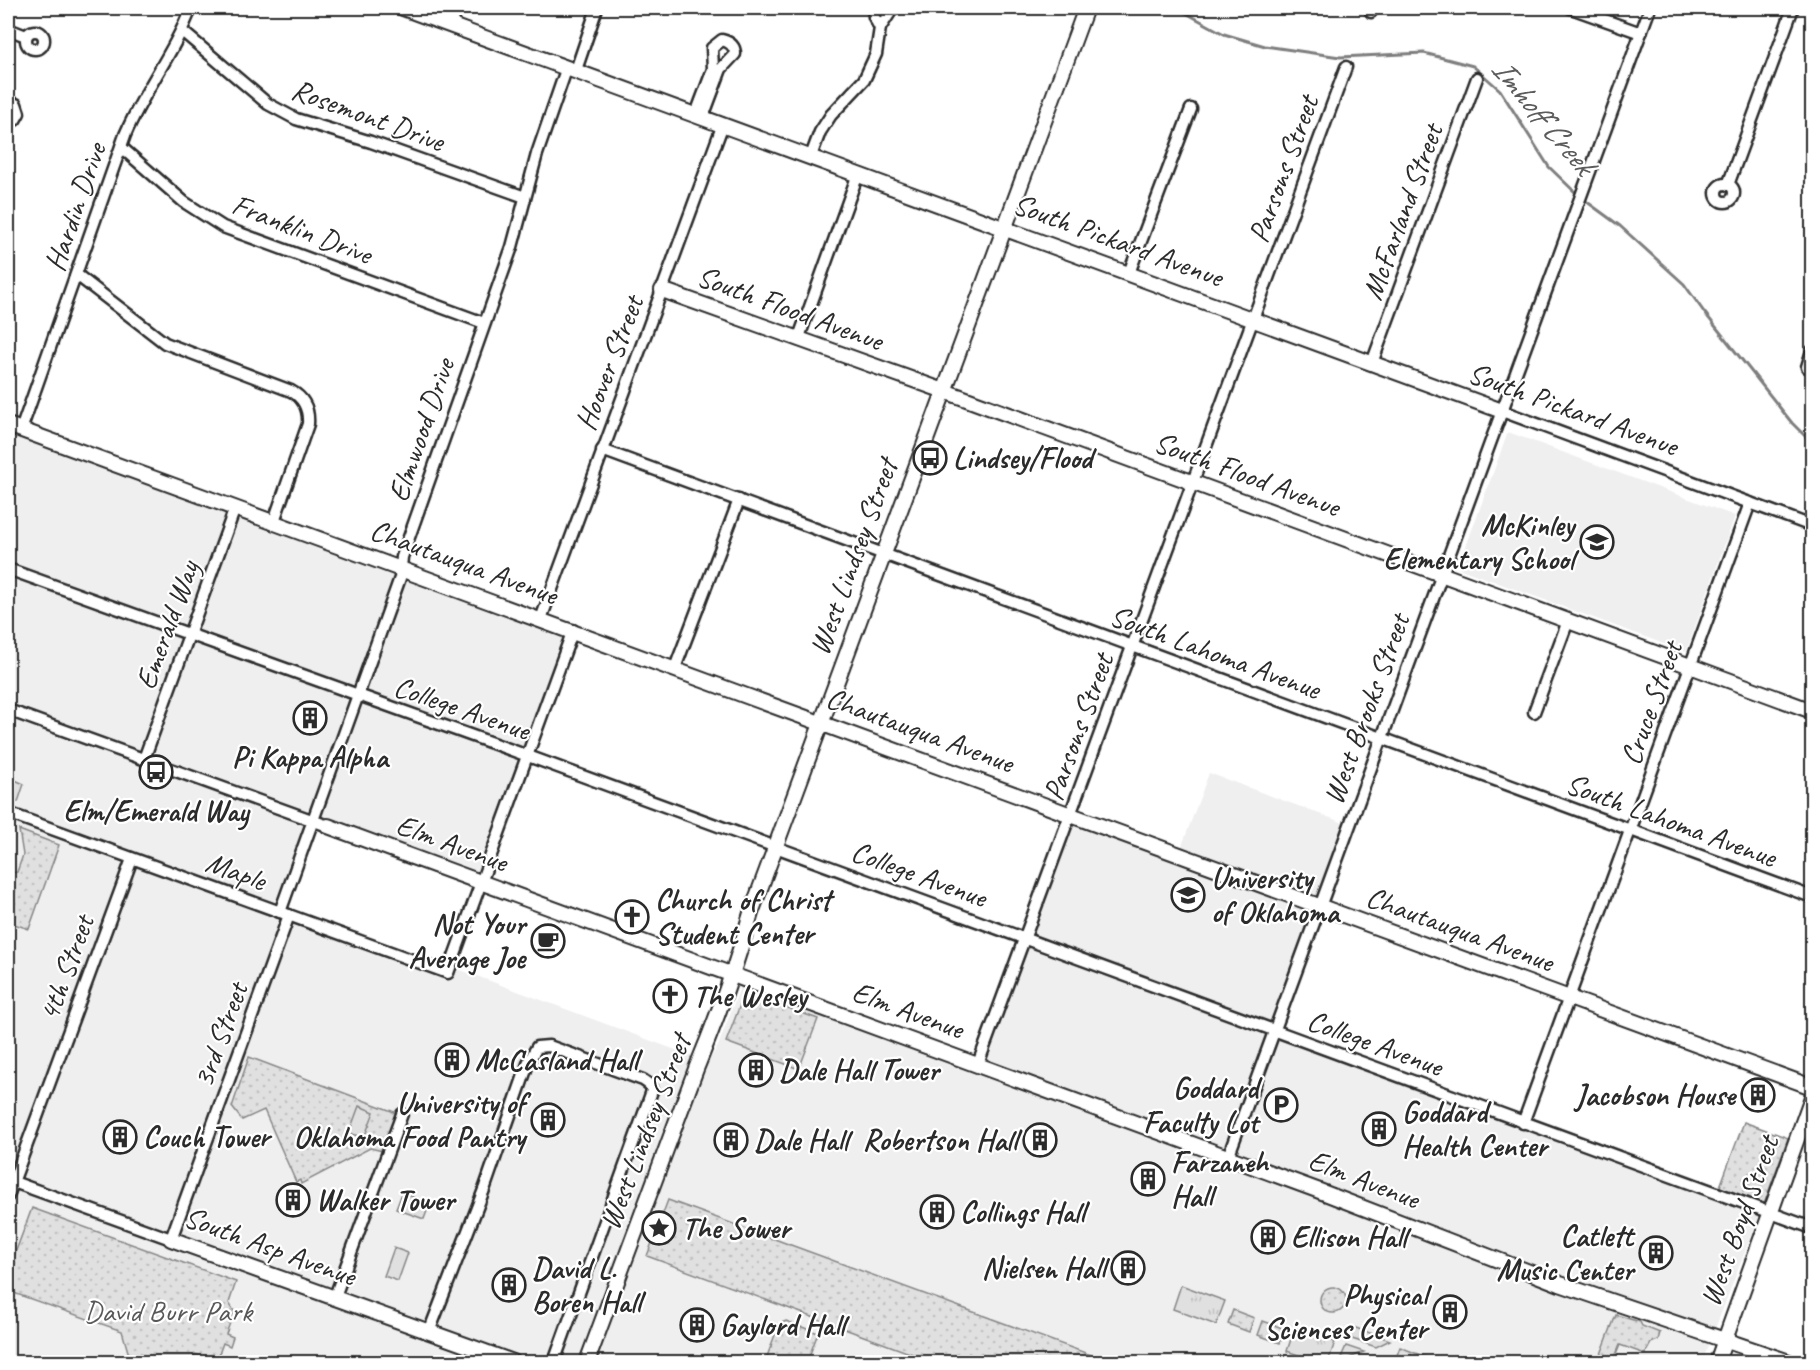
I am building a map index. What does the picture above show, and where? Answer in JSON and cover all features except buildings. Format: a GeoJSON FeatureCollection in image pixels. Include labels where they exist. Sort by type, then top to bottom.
{"type":"FeatureCollection","features":[{"type":"Feature","properties":{"kind":"street","name":"Hardin Drive"},"geometry":{"type":"LineString","coordinates":[[14,427],[76,275],[121,147],[143,96],[182,31],[191,8]]}},
{"type":"Feature","properties":{"kind":"street","name":"South Pickard Avenue"},"geometry":{"type":"LineString","coordinates":[[403,8],[700,115],[1812,526]]}},
{"type":"Feature","properties":{"kind":"street"},"geometry":{"type":"LineString","coordinates":[[451,25],[457,8]]}},
{"type":"Feature","properties":{"kind":"street","name":"Elmwood Drive"},"geometry":{"type":"LineString","coordinates":[[306,840],[359,697],[402,568],[402,556],[512,247],[544,129],[597,8]]}},
{"type":"Feature","properties":{"kind":"street"},"geometry":{"type":"LineString","coordinates":[[873,8],[874,17],[880,28]]}},
{"type":"Feature","properties":{"kind":"street"},"geometry":{"type":"LineString","coordinates":[[811,156],[820,132],[831,115],[864,80],[876,54],[880,28],[892,8]]}},
{"type":"Feature","properties":{"kind":"street","name":"West Lindsey Street"},"geometry":{"type":"LineString","coordinates":[[587,1362],[733,974],[750,913],[1086,8]]}},
{"type":"Feature","properties":{"kind":"street"},"geometry":{"type":"LineString","coordinates":[[1571,8],[1641,33]]}},
{"type":"Feature","properties":{"kind":"street","name":"West Brooks Street"},"geometry":{"type":"LineString","coordinates":[[1228,1157],[1650,8]]}},
{"type":"Feature","properties":{"kind":"street"},"geometry":{"type":"LineString","coordinates":[[1728,185],[1793,8]]}},
{"type":"Feature","properties":{"kind":"street"},"geometry":{"type":"LineString","coordinates":[[8,29],[26,36]]}},
{"type":"Feature","properties":{"kind":"street","name":"Rosemont Drive"},"geometry":{"type":"LineString","coordinates":[[182,31],[268,104],[296,120],[382,145],[525,197]]}},
{"type":"Feature","properties":{"kind":"street"},"geometry":{"type":"LineString","coordinates":[[722,40],[729,42],[735,54],[721,69],[700,115],[712,69],[712,48],[722,40]]}},
{"type":"Feature","properties":{"kind":"street","name":"Parsons Street"},"geometry":{"type":"LineString","coordinates":[[978,1065],[1346,67]]}},
{"type":"Feature","properties":{"kind":"street","name":"McFarland Street"},"geometry":{"type":"LineString","coordinates":[[1372,363],[1477,78]]}},
{"type":"Feature","properties":{"kind":"street"},"geometry":{"type":"LineString","coordinates":[[8,102],[16,104],[20,113],[15,120],[8,121]]}},
{"type":"Feature","properties":{"kind":"street"},"geometry":{"type":"LineString","coordinates":[[1129,273],[1191,109]]}},
{"type":"Feature","properties":{"kind":"street","name":"Hoover Street"},"geometry":{"type":"LineString","coordinates":[[541,619],[723,124]]}},
{"type":"Feature","properties":{"kind":"street","name":"Franklin Drive"},"geometry":{"type":"LineString","coordinates":[[121,147],[184,202],[223,227],[484,323]]}},
{"type":"Feature","properties":{"kind":"street"},"geometry":{"type":"LineString","coordinates":[[798,340],[858,174]]}},
{"type":"Feature","properties":{"kind":"street"},"geometry":{"type":"LineString","coordinates":[[76,275],[165,343],[291,391],[301,398],[308,410],[308,424],[273,521]]}},
{"type":"Feature","properties":{"kind":"street","name":"South Flood Avenue"},"geometry":{"type":"LineString","coordinates":[[662,290],[1812,711]]}},
{"type":"Feature","properties":{"kind":"street"},"geometry":{"type":"LineString","coordinates":[[1807,367],[1812,351]]}},
{"type":"Feature","properties":{"kind":"street","name":"Chautauqua Avenue"},"geometry":{"type":"LineString","coordinates":[[14,427],[573,630],[1812,1088]]}},
{"type":"Feature","properties":{"kind":"street","name":"South Lahoma Avenue"},"geometry":{"type":"LineString","coordinates":[[602,450],[1812,897]]}},
{"type":"Feature","properties":{"kind":"street"},"geometry":{"type":"LineString","coordinates":[[675,668],[739,500]]}},
{"type":"Feature","properties":{"kind":"street","name":"Cruce Street"},"geometry":{"type":"LineString","coordinates":[[1523,1123],[1750,503]]}},
{"type":"Feature","properties":{"kind":"street","name":"Emerald Way"},"geometry":{"type":"LineString","coordinates":[[144,759],[235,507]]}},
{"type":"Feature","properties":{"kind":"street","name":"College Avenue"},"geometry":{"type":"LineString","coordinates":[[8,569],[528,756],[1812,1228]]}},
{"type":"Feature","properties":{"kind":"street"},"geometry":{"type":"LineString","coordinates":[[1534,712],[1568,621]]}},
{"type":"Feature","properties":{"kind":"street"},"geometry":{"type":"LineString","coordinates":[[483,883],[573,630]]}},
{"type":"Feature","properties":{"kind":"street","name":"Elm Avenue"},"geometry":{"type":"LineString","coordinates":[[8,710],[1228,1157],[1560,1284],[1789,1362]]}},
{"type":"Feature","properties":{"kind":"street","name":"Maple"},"geometry":{"type":"LineString","coordinates":[[8,813],[448,974],[483,883]]}},
{"type":"Feature","properties":{"kind":"street","name":"3rd Street"},"geometry":{"type":"LineString","coordinates":[[171,1239],[284,913],[306,840]]}},
{"type":"Feature","properties":{"kind":"street","name":"4th Street"},"geometry":{"type":"LineString","coordinates":[[8,1196],[10,1181],[132,859]]}},
{"type":"Feature","properties":{"kind":"street"},"geometry":{"type":"LineString","coordinates":[[429,1332],[485,1187],[529,1061],[537,1047],[549,1046],[643,1080],[650,1085],[652,1091],[554,1362]]}},
{"type":"Feature","properties":{"kind":"street","name":"West Boyd Street"},"geometry":{"type":"LineString","coordinates":[[1717,1362],[1812,1097]]}},
{"type":"Feature","properties":{"kind":"street"},"geometry":{"type":"LineString","coordinates":[[334,1299],[402,1114]]}},
{"type":"Feature","properties":{"kind":"street","name":"South Asp Avenue"},"geometry":{"type":"LineString","coordinates":[[10,1181],[513,1362]]}},
{"type":"Feature","properties":{"kind":"shaded area","name":"McKinley Elementary School"},"geometry":{"type":"Polygon","coordinates":[[[1508,432],[1735,516],[1686,652],[1458,568],[1508,432]]]}},
{"type":"Feature","properties":{"kind":"shaded area","name":"University of Oklahoma"},"geometry":{"type":"Polygon","coordinates":[[[8,435],[568,634],[479,875],[311,814],[274,915],[445,979],[458,969],[708,1062],[718,1046],[742,982],[982,1071],[1075,821],[1177,859],[1209,773],[1355,827],[1277,1038],[1759,1216],[1702,1362],[8,1362],[8,435]]]}},
{"type":"Feature","properties":{"kind":"green space"},"geometry":{"type":"Polygon","coordinates":[[[8,777],[24,784],[18,802],[8,798],[8,777]]]}},
{"type":"Feature","properties":{"kind":"green space"},"geometry":{"type":"Polygon","coordinates":[[[19,830],[59,845],[29,929],[8,922],[8,873],[17,872],[23,855],[19,830]]]}},
{"type":"Feature","properties":{"kind":"green space"},"geometry":{"type":"Polygon","coordinates":[[[745,992],[818,1019],[799,1069],[726,1042],[745,992]]]}},
{"type":"Feature","properties":{"kind":"green space"},"geometry":{"type":"Polygon","coordinates":[[[249,1057],[397,1113],[383,1151],[370,1148],[301,1184],[300,1180],[296,1182],[264,1110],[242,1120],[232,1107],[249,1057]]]}},
{"type":"Feature","properties":{"kind":"green space"},"geometry":{"type":"Polygon","coordinates":[[[359,1106],[374,1112],[364,1138],[349,1133],[359,1106]]]}},
{"type":"Feature","properties":{"kind":"green space"},"geometry":{"type":"Polygon","coordinates":[[[1744,1122],[1788,1138],[1763,1207],[1718,1192],[1744,1122]]]}},
{"type":"Feature","properties":{"kind":"green space"},"geometry":{"type":"Polygon","coordinates":[[[402,1193],[430,1203],[424,1219],[396,1209],[402,1193]]]}},
{"type":"Feature","properties":{"kind":"green space"},"geometry":{"type":"Polygon","coordinates":[[[668,1200],[1110,1362],[934,1362],[647,1256],[668,1200]]]}},
{"type":"Feature","properties":{"kind":"green space","name":"David Burr Park"},"geometry":{"type":"Polygon","coordinates":[[[32,1208],[236,1282],[229,1303],[234,1311],[226,1334],[233,1337],[230,1346],[223,1343],[216,1362],[195,1354],[192,1362],[149,1360],[131,1362],[122,1331],[8,1291],[8,1272],[32,1208]]]}},
{"type":"Feature","properties":{"kind":"green space"},"geometry":{"type":"Polygon","coordinates":[[[394,1248],[408,1253],[398,1281],[384,1276],[394,1248]]]}},
{"type":"Feature","properties":{"kind":"green space"},"geometry":{"type":"Polygon","coordinates":[[[1181,1285],[1225,1301],[1216,1325],[1173,1309],[1181,1285]]]}},
{"type":"Feature","properties":{"kind":"green space"},"geometry":{"type":"Polygon","coordinates":[[[1333,1287],[1342,1291],[1346,1300],[1342,1309],[1333,1313],[1324,1309],[1320,1300],[1324,1291],[1333,1287]]]}},
{"type":"Feature","properties":{"kind":"green space"},"geometry":{"type":"Polygon","coordinates":[[[1233,1310],[1254,1318],[1249,1332],[1228,1324],[1233,1310]]]}},
{"type":"Feature","properties":{"kind":"green space"},"geometry":{"type":"Polygon","coordinates":[[[1616,1315],[1640,1322],[1642,1326],[1660,1333],[1658,1340],[1651,1343],[1645,1354],[1620,1345],[1613,1362],[1598,1362],[1616,1315]]]}},
{"type":"Feature","properties":{"kind":"green space"},"geometry":{"type":"Polygon","coordinates":[[[786,1321],[818,1333],[807,1362],[765,1362],[779,1324],[786,1321]]]}},
{"type":"Feature","properties":{"kind":"green space"},"geometry":{"type":"Polygon","coordinates":[[[1263,1321],[1285,1329],[1280,1343],[1258,1335],[1263,1321]]]}},
{"type":"Feature","properties":{"kind":"green space"},"geometry":{"type":"Polygon","coordinates":[[[1295,1327],[1335,1342],[1328,1362],[1318,1362],[1287,1351],[1295,1327]]]}},
{"type":"Feature","properties":{"kind":"green space"},"geometry":{"type":"Polygon","coordinates":[[[1353,1327],[1390,1340],[1376,1347],[1349,1338],[1353,1327]]]}},
{"type":"Feature","properties":{"kind":"green space"},"geometry":{"type":"Polygon","coordinates":[[[1346,1346],[1364,1352],[1339,1362],[1346,1346]]]}},
{"type":"Feature","properties":{"kind":"green space"},"geometry":{"type":"Polygon","coordinates":[[[1400,1347],[1428,1358],[1426,1362],[1418,1362],[1397,1355],[1400,1347]]]}},
{"type":"Feature","properties":{"kind":"waterway","name":"Imhoff Creek"},"geometry":{"type":"LineString","coordinates":[[1177,8],[1224,34],[1265,46],[1340,57],[1424,53],[1473,66],[1500,90],[1549,167],[1578,195]]}},
{"type":"Feature","properties":{"kind":"waterway","name":"Imhoff Creek"},"geometry":{"type":"LineString","coordinates":[[1583,199],[1620,226],[1684,284],[1792,423],[1812,443]]}},
{"type":"Feature","properties":{"kind":"place","name":"Lindsey/Flood"},"geometry":{"type":"Point","coordinates":[930,458]}},
{"type":"Feature","properties":{"kind":"place","name":"McKinley Elementary School"},"geometry":{"type":"Point","coordinates":[1597,542]}},
{"type":"Feature","properties":{"kind":"place","name":"Pi Kappa Alpha"},"geometry":{"type":"Point","coordinates":[310,718]}},
{"type":"Feature","properties":{"kind":"place","name":"Elm/Emerald Way"},"geometry":{"type":"Point","coordinates":[156,772]}},
{"type":"Feature","properties":{"kind":"place","name":"University of Oklahoma"},"geometry":{"type":"Point","coordinates":[1188,895]}},
{"type":"Feature","properties":{"kind":"place","name":"Church of Christ Student Center"},"geometry":{"type":"Point","coordinates":[632,917]}},
{"type":"Feature","properties":{"kind":"place","name":"Not Your Average Joe"},"geometry":{"type":"Point","coordinates":[548,941]}},
{"type":"Feature","properties":{"kind":"place","name":"The Wesley"},"geometry":{"type":"Point","coordinates":[670,996]}},
{"type":"Feature","properties":{"kind":"place","name":"McCasland Hall"},"geometry":{"type":"Point","coordinates":[452,1060]}},
{"type":"Feature","properties":{"kind":"place","name":"Dale Hall Tower"},"geometry":{"type":"Point","coordinates":[756,1070]}},
{"type":"Feature","properties":{"kind":"place","name":"Jacobson House"},"geometry":{"type":"Point","coordinates":[1758,1095]}},
{"type":"Feature","properties":{"kind":"place","name":"Goddard Faculty Lot"},"geometry":{"type":"Point","coordinates":[1281,1105]}},
{"type":"Feature","properties":{"kind":"place","name":"University of Oklahoma Food Pantry"},"geometry":{"type":"Point","coordinates":[548,1120]}},
{"type":"Feature","properties":{"kind":"place","name":"Goddard Health Center"},"geometry":{"type":"Point","coordinates":[1379,1129]}},
{"type":"Feature","properties":{"kind":"place","name":"Couch Tower"},"geometry":{"type":"Point","coordinates":[120,1137]}},
{"type":"Feature","properties":{"kind":"place","name":"Dale Hall"},"geometry":{"type":"Point","coordinates":[731,1140]}},
{"type":"Feature","properties":{"kind":"place","name":"Robertson Hall"},"geometry":{"type":"Point","coordinates":[1040,1140]}},
{"type":"Feature","properties":{"kind":"place","name":"Farzaneh Hall"},"geometry":{"type":"Point","coordinates":[1148,1179]}},
{"type":"Feature","properties":{"kind":"place","name":"Walker Tower"},"geometry":{"type":"Point","coordinates":[293,1200]}},
{"type":"Feature","properties":{"kind":"place","name":"Collings Hall"},"geometry":{"type":"Point","coordinates":[937,1212]}},
{"type":"Feature","properties":{"kind":"place","name":"The Sower"},"geometry":{"type":"Point","coordinates":[659,1228]}},
{"type":"Feature","properties":{"kind":"place","name":"Ellison Hall"},"geometry":{"type":"Point","coordinates":[1268,1237]}},
{"type":"Feature","properties":{"kind":"place","name":"Catlett Music Center"},"geometry":{"type":"Point","coordinates":[1656,1253]}},
{"type":"Feature","properties":{"kind":"place","name":"Nielsen Hall"},"geometry":{"type":"Point","coordinates":[1128,1268]}},
{"type":"Feature","properties":{"kind":"place","name":"David L. Boren Hall"},"geometry":{"type":"Point","coordinates":[509,1285]}},
{"type":"Feature","properties":{"kind":"place","name":"Physical Sciences Center"},"geometry":{"type":"Point","coordinates":[1450,1312]}},
{"type":"Feature","properties":{"kind":"place","name":"Gaylord Hall"},"geometry":{"type":"Point","coordinates":[697,1325]}}]}
